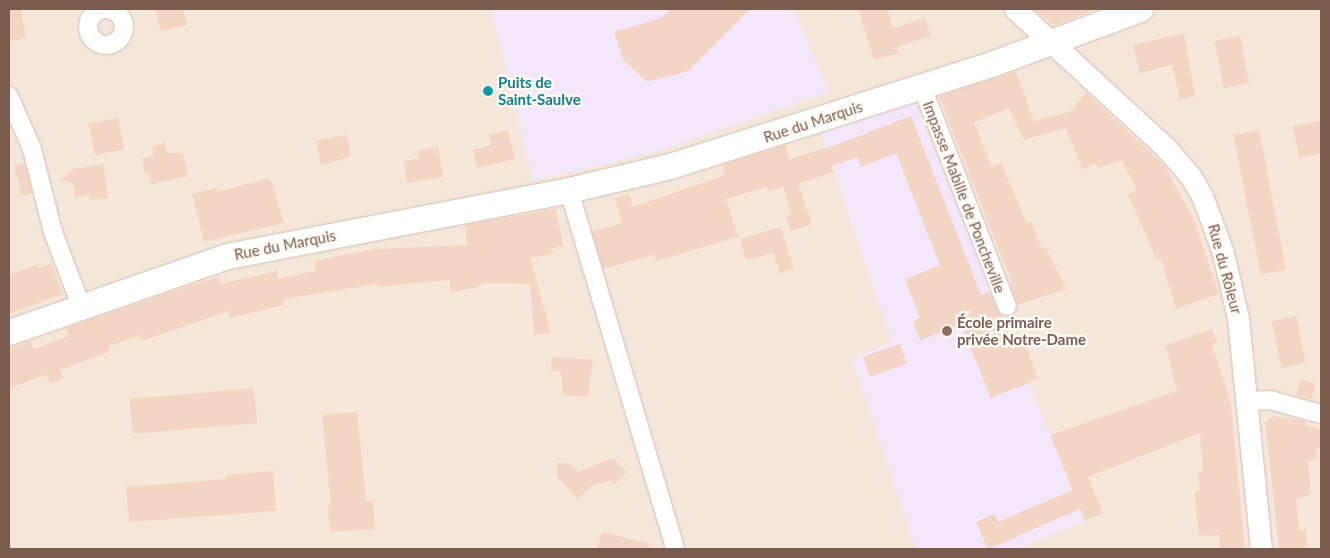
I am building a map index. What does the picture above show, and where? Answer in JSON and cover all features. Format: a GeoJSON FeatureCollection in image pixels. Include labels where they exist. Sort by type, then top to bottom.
{"type":"FeatureCollection","features":[{"type":"Feature","properties":{"kind":"main road","name":"Rue du Marquis"},"geometry":{"type":"LineString","coordinates":[[9,332],[227,256],[569,190],[752,142],[922,87],[1140,9]]}},
{"type":"Feature","properties":{"kind":"street","name":"Rue du Rôleur"},"geometry":{"type":"LineString","coordinates":[[1015,9],[1166,148],[1197,188],[1219,238],[1232,286],[1261,549]]}},
{"type":"Feature","properties":{"kind":"street","name":"Impasse Mabille de Poncheville"},"geometry":{"type":"LineString","coordinates":[[922,87],[1007,306]]}},
{"type":"Feature","properties":{"kind":"street"},"geometry":{"type":"LineString","coordinates":[[9,96],[32,149],[53,232],[81,306]]}},
{"type":"Feature","properties":{"kind":"street"},"geometry":{"type":"LineString","coordinates":[[569,190],[675,549]]}},
{"type":"Feature","properties":{"kind":"street"},"geometry":{"type":"LineString","coordinates":[[1246,401],[1270,400],[1321,414]]}},
{"type":"Feature","properties":{"kind":"shaded area"},"geometry":{"type":"Polygon","coordinates":[[[9,9],[1321,9],[1321,549],[9,549],[9,9]]]}},
{"type":"Feature","properties":{"kind":"shaded area"},"geometry":{"type":"Polygon","coordinates":[[[491,9],[794,9],[829,92],[652,153],[533,181],[491,9]]]}},
{"type":"Feature","properties":{"kind":"shaded area","name":"École primaire privée Notre-Dame"},"geometry":{"type":"Polygon","coordinates":[[[915,102],[1085,521],[1017,549],[916,549],[852,359],[892,342],[821,133],[915,102]]]}},
{"type":"Feature","properties":{"kind":"building"},"geometry":{"type":"Polygon","coordinates":[[[9,9],[21,9],[26,38],[10,41],[9,9]]]}},
{"type":"Feature","properties":{"kind":"building"},"geometry":{"type":"Polygon","coordinates":[[[155,9],[183,9],[187,25],[161,31],[155,9]]]}},
{"type":"Feature","properties":{"kind":"building"},"geometry":{"type":"Polygon","coordinates":[[[671,9],[750,9],[688,71],[647,82],[623,59],[614,32],[661,18],[671,9]]]}},
{"type":"Feature","properties":{"kind":"building"},"geometry":{"type":"Polygon","coordinates":[[[858,9],[887,9],[893,28],[925,18],[931,36],[897,47],[899,53],[874,60],[858,9]]]}},
{"type":"Feature","properties":{"kind":"building"},"geometry":{"type":"Polygon","coordinates":[[[1033,9],[1093,9],[1094,10],[1054,25],[1033,9]]]}},
{"type":"Feature","properties":{"kind":"building"},"geometry":{"type":"Polygon","coordinates":[[[1184,33],[1195,96],[1180,99],[1172,65],[1140,73],[1133,45],[1184,33]]]}},
{"type":"Feature","properties":{"kind":"building"},"geometry":{"type":"Polygon","coordinates":[[[1240,36],[1249,83],[1224,88],[1214,41],[1240,36]]]}},
{"type":"Feature","properties":{"kind":"building"},"geometry":{"type":"Polygon","coordinates":[[[1016,72],[1034,121],[1072,111],[1086,92],[1165,166],[1194,220],[1219,294],[1176,309],[1161,259],[1157,260],[1128,195],[1137,190],[1121,160],[1098,168],[1095,163],[1083,170],[1066,128],[1024,140],[1009,108],[974,123],[992,167],[1001,163],[1027,224],[1031,222],[1042,249],[1046,248],[1066,289],[1017,305],[1010,284],[1012,283],[939,96],[1016,72]]]}},
{"type":"Feature","properties":{"kind":"building"},"geometry":{"type":"Polygon","coordinates":[[[911,116],[981,295],[990,291],[1015,347],[1025,343],[1038,379],[991,398],[961,324],[920,340],[913,321],[920,318],[905,279],[940,265],[896,153],[861,167],[858,157],[832,166],[834,172],[798,184],[812,224],[791,231],[786,217],[792,215],[783,187],[768,192],[767,187],[726,199],[738,237],[656,261],[654,255],[603,269],[592,232],[622,223],[615,198],[629,194],[633,207],[725,175],[723,165],[785,145],[790,159],[836,145],[911,116]]]}},
{"type":"Feature","properties":{"kind":"building"},"geometry":{"type":"Polygon","coordinates":[[[118,118],[124,149],[95,155],[89,124],[118,118]]]}},
{"type":"Feature","properties":{"kind":"building"},"geometry":{"type":"Polygon","coordinates":[[[1321,121],[1321,153],[1299,158],[1293,126],[1321,121]]]}},
{"type":"Feature","properties":{"kind":"building"},"geometry":{"type":"Polygon","coordinates":[[[508,130],[515,159],[477,168],[473,150],[491,145],[489,135],[508,130]]]}},
{"type":"Feature","properties":{"kind":"building"},"geometry":{"type":"Polygon","coordinates":[[[1259,130],[1286,269],[1261,274],[1233,135],[1259,130]]]}},
{"type":"Feature","properties":{"kind":"building"},"geometry":{"type":"Polygon","coordinates":[[[347,135],[351,156],[321,166],[316,140],[347,135]]]}},
{"type":"Feature","properties":{"kind":"building"},"geometry":{"type":"Polygon","coordinates":[[[165,143],[167,153],[183,153],[188,176],[152,184],[149,173],[145,174],[142,158],[154,156],[152,146],[165,143]]]}},
{"type":"Feature","properties":{"kind":"building"},"geometry":{"type":"Polygon","coordinates":[[[438,147],[443,177],[407,183],[404,161],[420,158],[418,150],[438,147]]]}},
{"type":"Feature","properties":{"kind":"building"},"geometry":{"type":"Polygon","coordinates":[[[25,163],[32,193],[21,196],[14,165],[25,163]]]}},
{"type":"Feature","properties":{"kind":"building"},"geometry":{"type":"Polygon","coordinates":[[[103,164],[108,198],[90,200],[89,195],[75,198],[73,184],[61,180],[73,169],[103,164]]]}},
{"type":"Feature","properties":{"kind":"building"},"geometry":{"type":"Polygon","coordinates":[[[270,178],[284,223],[204,242],[192,194],[216,188],[217,192],[270,178]]]}},
{"type":"Feature","properties":{"kind":"building"},"geometry":{"type":"Polygon","coordinates":[[[556,209],[563,246],[552,248],[553,254],[530,258],[551,333],[534,334],[530,284],[481,283],[481,286],[450,293],[450,280],[377,287],[377,284],[283,299],[284,305],[230,318],[228,311],[142,341],[139,335],[109,346],[109,352],[60,370],[63,379],[50,384],[46,374],[9,389],[9,349],[30,341],[34,349],[69,336],[65,328],[189,286],[219,277],[221,284],[277,271],[278,279],[316,271],[314,261],[374,249],[467,245],[465,225],[556,209]]]}},
{"type":"Feature","properties":{"kind":"building"},"geometry":{"type":"Polygon","coordinates":[[[780,227],[794,269],[780,273],[773,253],[746,260],[740,239],[780,227]]]}},
{"type":"Feature","properties":{"kind":"building"},"geometry":{"type":"Polygon","coordinates":[[[51,263],[63,294],[9,314],[9,275],[38,264],[39,268],[51,263]]]}},
{"type":"Feature","properties":{"kind":"building"},"geometry":{"type":"Polygon","coordinates":[[[1296,316],[1306,363],[1282,368],[1272,321],[1296,316]]]}},
{"type":"Feature","properties":{"kind":"building"},"geometry":{"type":"Polygon","coordinates":[[[1212,329],[1217,343],[1212,345],[1231,404],[1245,549],[1220,549],[1219,535],[1199,536],[1195,491],[1200,490],[1198,473],[1203,471],[1200,433],[1088,477],[1103,513],[1085,521],[1080,509],[988,549],[976,522],[995,514],[998,522],[1073,490],[1050,435],[1177,391],[1166,345],[1212,329]]]}},
{"type":"Feature","properties":{"kind":"building"},"geometry":{"type":"Polygon","coordinates":[[[900,344],[907,364],[870,377],[863,357],[900,344]]]}},
{"type":"Feature","properties":{"kind":"building"},"geometry":{"type":"Polygon","coordinates":[[[552,357],[593,360],[588,397],[562,395],[562,378],[559,371],[551,371],[552,357]]]}},
{"type":"Feature","properties":{"kind":"building"},"geometry":{"type":"Polygon","coordinates":[[[1300,380],[1316,384],[1312,399],[1296,396],[1300,380]]]}},
{"type":"Feature","properties":{"kind":"building"},"geometry":{"type":"Polygon","coordinates":[[[254,388],[257,423],[133,434],[129,399],[254,388]]]}},
{"type":"Feature","properties":{"kind":"building"},"geometry":{"type":"Polygon","coordinates":[[[357,412],[366,501],[373,501],[375,529],[330,532],[328,504],[331,504],[322,415],[357,412]]]}},
{"type":"Feature","properties":{"kind":"building"},"geometry":{"type":"Polygon","coordinates":[[[1273,416],[1306,421],[1305,425],[1321,430],[1321,448],[1316,449],[1317,460],[1308,461],[1311,494],[1296,499],[1299,530],[1306,530],[1307,549],[1279,549],[1265,422],[1273,416]]]}},
{"type":"Feature","properties":{"kind":"building"},"geometry":{"type":"Polygon","coordinates":[[[613,458],[627,472],[614,485],[610,480],[591,486],[578,499],[557,477],[557,463],[570,464],[578,472],[613,458]]]}},
{"type":"Feature","properties":{"kind":"building"},"geometry":{"type":"Polygon","coordinates":[[[273,471],[276,511],[129,522],[126,487],[226,479],[226,475],[273,471]]]}},
{"type":"Feature","properties":{"kind":"building"},"geometry":{"type":"Polygon","coordinates":[[[602,532],[649,544],[648,549],[597,549],[602,532]]]}},
{"type":"Feature","properties":{"kind":"place","name":"Puits de Saint-Saulve"},"geometry":{"type":"Point","coordinates":[488,91]}},
{"type":"Feature","properties":{"kind":"place","name":"École primaire privée Notre-Dame"},"geometry":{"type":"Point","coordinates":[947,331]}}]}
